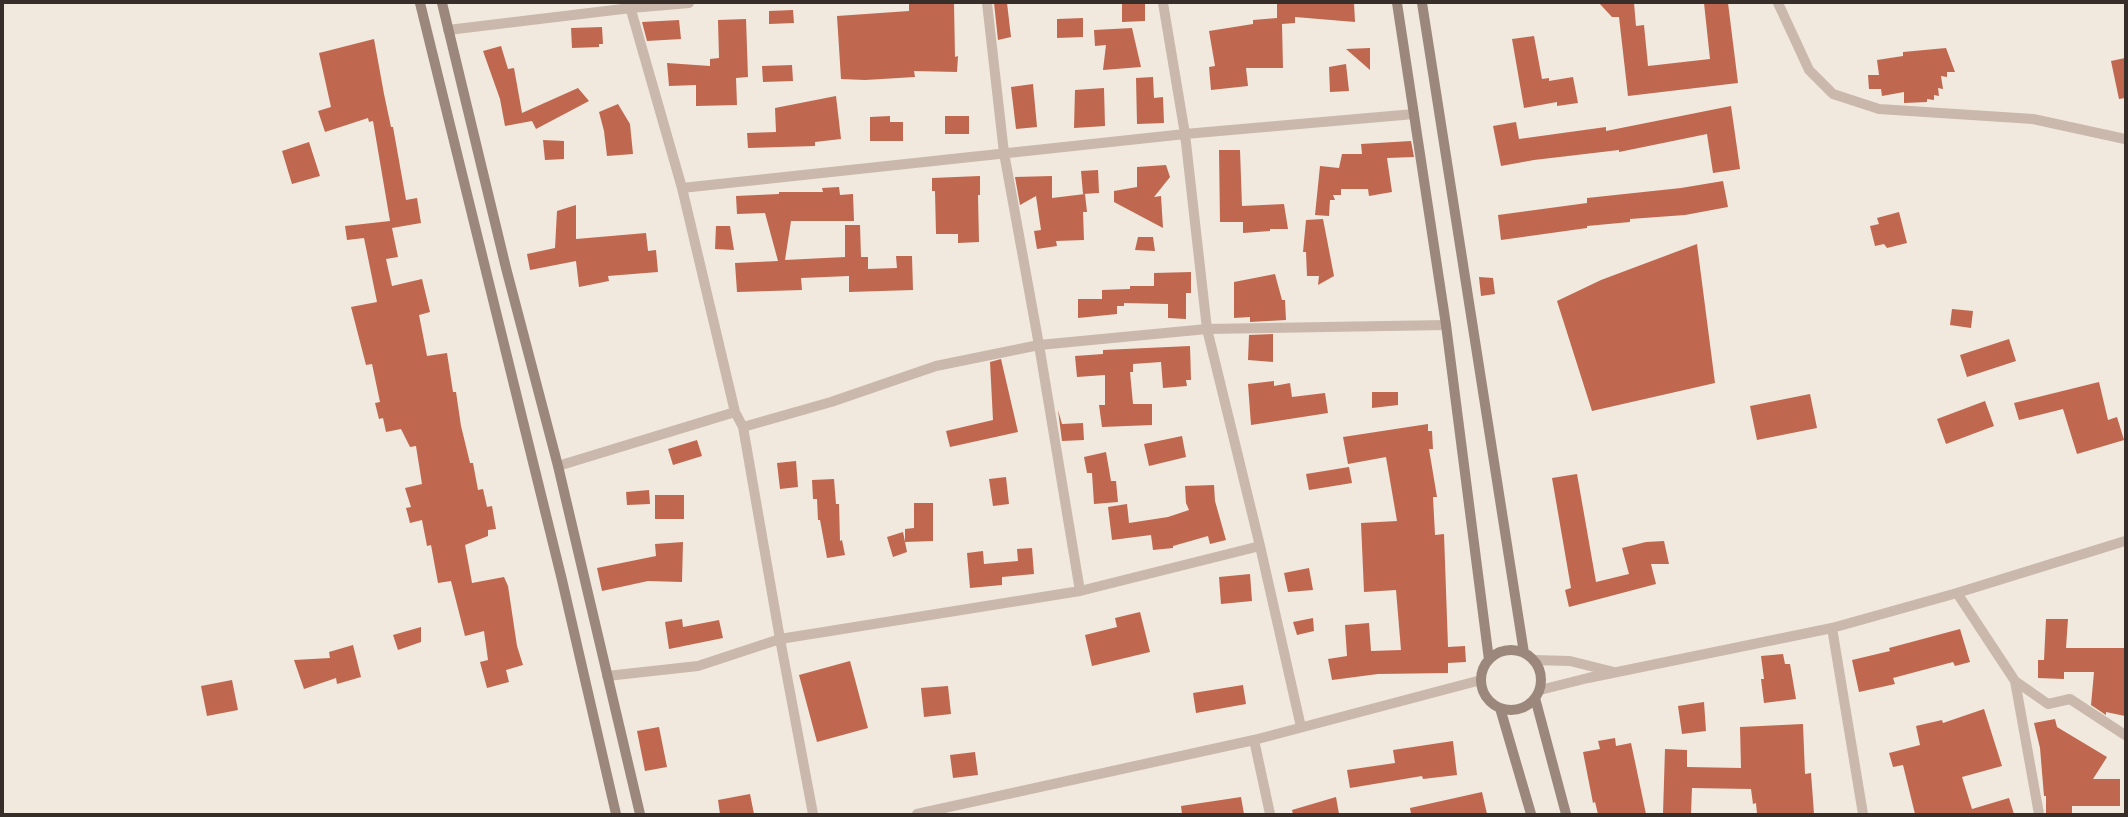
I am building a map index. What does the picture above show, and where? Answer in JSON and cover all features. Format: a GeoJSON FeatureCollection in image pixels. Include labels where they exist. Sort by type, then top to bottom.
{"type":"FeatureCollection","features":[{"type":"Feature","properties":{"kind":"main road"},"geometry":{"type":"LineString","coordinates":[[420,3],[558,565],[616,814]]}},
{"type":"Feature","properties":{"kind":"main road"},"geometry":{"type":"LineString","coordinates":[[442,3],[506,268],[558,466],[640,814]]}},
{"type":"Feature","properties":{"kind":"main road"},"geometry":{"type":"LineString","coordinates":[[1397,3],[1446,324],[1489,660]]}},
{"type":"Feature","properties":{"kind":"main road"},"geometry":{"type":"LineString","coordinates":[[1422,3],[1524,654]]}},
{"type":"Feature","properties":{"kind":"main road"},"geometry":{"type":"LineString","coordinates":[[1506,651],[1524,654],[1533,660],[1539,669],[1541,680],[1537,694],[1526,707],[1513,710],[1500,708],[1486,697],[1481,680],[1489,660],[1497,654],[1506,651]]}},
{"type":"Feature","properties":{"kind":"main road"},"geometry":{"type":"LineString","coordinates":[[1537,694],[1566,814]]}},
{"type":"Feature","properties":{"kind":"main road"},"geometry":{"type":"LineString","coordinates":[[1500,708],[1531,814]]}},
{"type":"Feature","properties":{"kind":"street"},"geometry":{"type":"LineString","coordinates":[[448,30],[630,5],[689,3]]}},
{"type":"Feature","properties":{"kind":"street"},"geometry":{"type":"LineString","coordinates":[[987,3],[1004,153],[1039,345],[1080,591]]}},
{"type":"Feature","properties":{"kind":"street"},"geometry":{"type":"LineString","coordinates":[[1163,3],[1185,134],[1207,329],[1302,727]]}},
{"type":"Feature","properties":{"kind":"street"},"geometry":{"type":"LineString","coordinates":[[1778,3],[1809,70],[1833,94],[1879,109],[2033,119],[2125,139]]}},
{"type":"Feature","properties":{"kind":"street"},"geometry":{"type":"LineString","coordinates":[[630,5],[682,188],[735,412],[743,427],[780,639],[813,814]]}},
{"type":"Feature","properties":{"kind":"street"},"geometry":{"type":"LineString","coordinates":[[682,188],[1185,134],[1414,114]]}},
{"type":"Feature","properties":{"kind":"street"},"geometry":{"type":"LineString","coordinates":[[743,427],[831,402],[936,366],[1039,345],[1207,329],[1446,324]]}},
{"type":"Feature","properties":{"kind":"street"},"geometry":{"type":"LineString","coordinates":[[558,466],[735,412]]}},
{"type":"Feature","properties":{"kind":"street"},"geometry":{"type":"LineString","coordinates":[[1537,694],[1618,673],[1832,628],[1957,593],[2125,541]]}},
{"type":"Feature","properties":{"kind":"street"},"geometry":{"type":"LineString","coordinates":[[607,676],[698,666],[780,639],[1080,591],[1260,546]]}},
{"type":"Feature","properties":{"kind":"street"},"geometry":{"type":"LineString","coordinates":[[1957,593],[2015,681],[2048,704],[2070,699],[2125,735]]}},
{"type":"Feature","properties":{"kind":"street"},"geometry":{"type":"LineString","coordinates":[[1832,628],[1864,814]]}},
{"type":"Feature","properties":{"kind":"street"},"geometry":{"type":"LineString","coordinates":[[1533,660],[1570,661],[1618,673]]}},
{"type":"Feature","properties":{"kind":"street"},"geometry":{"type":"LineString","coordinates":[[917,814],[1254,740],[1481,680]]}},
{"type":"Feature","properties":{"kind":"street"},"geometry":{"type":"LineString","coordinates":[[2015,681],[2039,814]]}},
{"type":"Feature","properties":{"kind":"street"},"geometry":{"type":"LineString","coordinates":[[1254,740],[1270,814]]}},
{"type":"Feature","properties":{"kind":"building"},"geometry":{"type":"Polygon","coordinates":[[[909,3],[954,3],[955,57],[958,56],[957,72],[914,71],[915,77],[865,80],[841,79],[837,16],[909,11],[909,3]]]}},
{"type":"Feature","properties":{"kind":"building"},"geometry":{"type":"Polygon","coordinates":[[[994,3],[1007,3],[1011,37],[998,40],[994,3]]]}},
{"type":"Feature","properties":{"kind":"building"},"geometry":{"type":"Polygon","coordinates":[[[1122,3],[1145,3],[1145,21],[1122,22],[1122,3]]]}},
{"type":"Feature","properties":{"kind":"building"},"geometry":{"type":"Polygon","coordinates":[[[1277,3],[1354,3],[1355,22],[1295,17],[1295,23],[1282,24],[1283,68],[1246,68],[1248,86],[1211,90],[1209,67],[1215,66],[1209,31],[1253,24],[1253,20],[1277,18],[1277,3]]]}},
{"type":"Feature","properties":{"kind":"building"},"geometry":{"type":"Polygon","coordinates":[[[1599,3],[1634,3],[1636,26],[1644,25],[1648,66],[1710,59],[1704,3],[1728,3],[1738,83],[1628,96],[1619,17],[1612,17],[1599,3]]]}},
{"type":"Feature","properties":{"kind":"building"},"geometry":{"type":"Polygon","coordinates":[[[793,10],[794,23],[769,24],[769,11],[793,10]]]}},
{"type":"Feature","properties":{"kind":"building"},"geometry":{"type":"Polygon","coordinates":[[[1083,18],[1083,37],[1057,38],[1057,19],[1083,18]]]}},
{"type":"Feature","properties":{"kind":"building"},"geometry":{"type":"Polygon","coordinates":[[[746,19],[748,77],[736,78],[737,105],[696,106],[696,85],[669,86],[667,63],[710,66],[710,59],[719,58],[718,20],[746,19]]]}},
{"type":"Feature","properties":{"kind":"building"},"geometry":{"type":"Polygon","coordinates":[[[679,20],[681,39],[647,41],[642,22],[679,20]]]}},
{"type":"Feature","properties":{"kind":"building"},"geometry":{"type":"Polygon","coordinates":[[[602,27],[603,44],[599,44],[599,47],[572,48],[571,28],[602,27]]]}},
{"type":"Feature","properties":{"kind":"building"},"geometry":{"type":"Polygon","coordinates":[[[1132,28],[1141,67],[1103,70],[1106,45],[1095,46],[1094,30],[1132,28]]]}},
{"type":"Feature","properties":{"kind":"building"},"geometry":{"type":"Polygon","coordinates":[[[1534,36],[1542,79],[1549,78],[1549,81],[1573,77],[1578,103],[1557,106],[1557,102],[1524,108],[1512,39],[1534,36]]]}},
{"type":"Feature","properties":{"kind":"building"},"geometry":{"type":"Polygon","coordinates":[[[374,39],[391,127],[393,127],[406,200],[417,198],[421,223],[392,228],[398,257],[386,259],[392,286],[422,279],[430,312],[419,315],[427,356],[447,353],[453,392],[456,392],[461,426],[470,463],[473,463],[478,490],[483,489],[487,507],[492,506],[496,529],[488,530],[488,536],[465,545],[472,583],[504,577],[508,586],[517,646],[523,665],[506,670],[509,682],[487,688],[480,662],[488,660],[484,631],[465,636],[451,581],[438,583],[431,545],[427,546],[422,520],[410,523],[406,508],[411,507],[405,488],[422,484],[416,446],[410,447],[401,429],[386,432],[383,418],[379,419],[375,403],[380,402],[372,364],[366,365],[351,307],[377,302],[364,238],[347,240],[345,226],[390,221],[373,121],[369,122],[368,118],[325,132],[318,111],[331,107],[319,53],[374,39]]]}},
{"type":"Feature","properties":{"kind":"building"},"geometry":{"type":"Polygon","coordinates":[[[501,46],[508,69],[514,68],[522,113],[578,88],[589,101],[536,129],[532,121],[505,126],[500,99],[483,51],[501,46]]]}},
{"type":"Feature","properties":{"kind":"building"},"geometry":{"type":"Polygon","coordinates":[[[1370,48],[1370,70],[1346,49],[1370,48]]]}},
{"type":"Feature","properties":{"kind":"building"},"geometry":{"type":"Polygon","coordinates":[[[1946,48],[1955,72],[1947,72],[1947,77],[1941,76],[1943,89],[1938,88],[1939,96],[1934,95],[1934,100],[1927,99],[1927,102],[1904,103],[1904,92],[1882,96],[1881,89],[1869,89],[1868,75],[1879,75],[1877,60],[1903,56],[1903,52],[1946,48]]]}},
{"type":"Feature","properties":{"kind":"building"},"geometry":{"type":"Polygon","coordinates":[[[2125,58],[2125,98],[2119,99],[2111,61],[2125,58]]]}},
{"type":"Feature","properties":{"kind":"building"},"geometry":{"type":"Polygon","coordinates":[[[1346,64],[1349,91],[1330,92],[1329,67],[1346,64]]]}},
{"type":"Feature","properties":{"kind":"building"},"geometry":{"type":"Polygon","coordinates":[[[792,65],[793,81],[763,82],[762,66],[792,65]]]}},
{"type":"Feature","properties":{"kind":"building"},"geometry":{"type":"Polygon","coordinates":[[[1153,77],[1154,98],[1163,97],[1164,123],[1137,124],[1136,78],[1153,77]]]}},
{"type":"Feature","properties":{"kind":"building"},"geometry":{"type":"Polygon","coordinates":[[[1033,84],[1037,127],[1016,129],[1011,87],[1033,84]]]}},
{"type":"Feature","properties":{"kind":"building"},"geometry":{"type":"Polygon","coordinates":[[[1104,88],[1105,126],[1074,128],[1075,90],[1104,88]]]}},
{"type":"Feature","properties":{"kind":"building"},"geometry":{"type":"Polygon","coordinates":[[[836,96],[841,139],[815,142],[815,146],[748,148],[747,133],[776,132],[775,108],[836,96]]]}},
{"type":"Feature","properties":{"kind":"building"},"geometry":{"type":"Polygon","coordinates":[[[618,104],[630,124],[633,154],[607,156],[604,131],[599,112],[618,104]]]}},
{"type":"Feature","properties":{"kind":"building"},"geometry":{"type":"Polygon","coordinates":[[[1731,106],[1740,169],[1713,173],[1707,134],[1619,152],[1619,150],[1534,160],[1501,166],[1493,126],[1516,122],[1519,139],[1606,127],[1606,131],[1731,106]]]}},
{"type":"Feature","properties":{"kind":"building"},"geometry":{"type":"Polygon","coordinates":[[[890,116],[890,122],[903,122],[903,141],[870,141],[870,117],[890,116]]]}},
{"type":"Feature","properties":{"kind":"building"},"geometry":{"type":"Polygon","coordinates":[[[945,116],[969,116],[969,134],[945,134],[945,116]]]}},
{"type":"Feature","properties":{"kind":"building"},"geometry":{"type":"Polygon","coordinates":[[[543,140],[564,141],[564,159],[545,160],[543,140]]]}},
{"type":"Feature","properties":{"kind":"building"},"geometry":{"type":"Polygon","coordinates":[[[1411,141],[1414,157],[1387,158],[1392,192],[1369,196],[1368,189],[1341,189],[1341,195],[1333,195],[1335,200],[1330,200],[1329,216],[1315,215],[1320,166],[1339,168],[1342,154],[1362,154],[1361,144],[1411,141]]]}},
{"type":"Feature","properties":{"kind":"building"},"geometry":{"type":"Polygon","coordinates":[[[309,142],[320,176],[292,184],[282,151],[309,142]]]}},
{"type":"Feature","properties":{"kind":"building"},"geometry":{"type":"Polygon","coordinates":[[[1219,150],[1240,150],[1242,206],[1284,204],[1288,229],[1270,229],[1270,231],[1243,233],[1243,222],[1220,222],[1219,150]]]}},
{"type":"Feature","properties":{"kind":"building"},"geometry":{"type":"Polygon","coordinates":[[[1166,165],[1170,177],[1154,197],[1161,196],[1163,228],[1114,202],[1114,191],[1137,187],[1137,167],[1166,165]]]}},
{"type":"Feature","properties":{"kind":"building"},"geometry":{"type":"Polygon","coordinates":[[[1098,170],[1099,193],[1083,194],[1081,171],[1098,170]]]}},
{"type":"Feature","properties":{"kind":"building"},"geometry":{"type":"Polygon","coordinates":[[[980,176],[980,195],[978,195],[979,242],[958,243],[958,234],[936,234],[935,191],[932,191],[932,178],[980,176]]]}},
{"type":"Feature","properties":{"kind":"building"},"geometry":{"type":"Polygon","coordinates":[[[1052,176],[1052,198],[1085,194],[1087,212],[1083,212],[1084,240],[1056,241],[1057,246],[1037,249],[1034,231],[1041,230],[1036,196],[1020,205],[1015,177],[1052,176]]]}},
{"type":"Feature","properties":{"kind":"building"},"geometry":{"type":"Polygon","coordinates":[[[1723,181],[1728,207],[1685,215],[1630,219],[1630,222],[1587,226],[1587,228],[1501,240],[1498,215],[1587,203],[1587,198],[1681,188],[1723,181]]]}},
{"type":"Feature","properties":{"kind":"building"},"geometry":{"type":"Polygon","coordinates":[[[839,187],[840,195],[853,194],[854,221],[791,221],[785,260],[845,257],[845,225],[860,225],[861,257],[868,257],[868,269],[897,268],[896,256],[912,256],[913,290],[849,292],[849,276],[801,278],[802,290],[737,292],[735,263],[778,261],[765,213],[737,214],[736,196],[779,194],[779,192],[823,192],[822,188],[839,187]]]}},
{"type":"Feature","properties":{"kind":"building"},"geometry":{"type":"Polygon","coordinates":[[[576,205],[576,239],[646,233],[648,251],[656,250],[658,272],[608,276],[609,281],[579,287],[576,261],[530,270],[527,254],[555,248],[557,211],[576,205]]]}},
{"type":"Feature","properties":{"kind":"building"},"geometry":{"type":"Polygon","coordinates":[[[1899,212],[1907,243],[1887,248],[1884,244],[1875,246],[1870,226],[1879,224],[1877,218],[1899,212]]]}},
{"type":"Feature","properties":{"kind":"building"},"geometry":{"type":"Polygon","coordinates":[[[1323,219],[1334,276],[1318,285],[1319,276],[1307,276],[1306,252],[1303,252],[1306,220],[1323,219]]]}},
{"type":"Feature","properties":{"kind":"building"},"geometry":{"type":"Polygon","coordinates":[[[716,226],[730,226],[734,250],[715,249],[716,226]]]}},
{"type":"Feature","properties":{"kind":"building"},"geometry":{"type":"Polygon","coordinates":[[[1138,237],[1153,237],[1155,251],[1135,250],[1138,237]]]}},
{"type":"Feature","properties":{"kind":"building"},"geometry":{"type":"Polygon","coordinates":[[[1697,244],[1715,383],[1592,411],[1557,301],[1601,280],[1697,244]]]}},
{"type":"Feature","properties":{"kind":"building"},"geometry":{"type":"Polygon","coordinates":[[[1191,272],[1191,293],[1186,293],[1186,319],[1168,318],[1168,304],[1124,303],[1124,306],[1117,306],[1117,314],[1078,318],[1078,299],[1102,299],[1102,290],[1130,289],[1130,286],[1154,286],[1154,273],[1191,272]]]}},
{"type":"Feature","properties":{"kind":"building"},"geometry":{"type":"Polygon","coordinates":[[[1275,274],[1282,300],[1285,300],[1286,320],[1250,322],[1250,317],[1234,318],[1234,282],[1275,274]]]}},
{"type":"Feature","properties":{"kind":"building"},"geometry":{"type":"Polygon","coordinates":[[[1479,277],[1493,278],[1495,294],[1481,296],[1479,277]]]}},
{"type":"Feature","properties":{"kind":"building"},"geometry":{"type":"Polygon","coordinates":[[[1952,309],[1973,311],[1971,328],[1950,325],[1952,309]]]}},
{"type":"Feature","properties":{"kind":"building"},"geometry":{"type":"Polygon","coordinates":[[[1273,334],[1273,362],[1248,360],[1249,335],[1273,334]]]}},
{"type":"Feature","properties":{"kind":"building"},"geometry":{"type":"Polygon","coordinates":[[[2009,339],[2016,361],[1967,377],[1960,355],[2009,339]]]}},
{"type":"Feature","properties":{"kind":"building"},"geometry":{"type":"Polygon","coordinates":[[[1190,346],[1191,380],[1186,380],[1187,386],[1163,388],[1161,362],[1133,364],[1133,372],[1130,372],[1133,404],[1152,404],[1152,425],[1102,427],[1099,405],[1105,405],[1105,375],[1077,377],[1075,356],[1103,354],[1103,350],[1190,346]]]}},
{"type":"Feature","properties":{"kind":"building"},"geometry":{"type":"Polygon","coordinates":[[[1001,359],[1018,432],[950,447],[946,431],[993,420],[990,362],[1001,359]]]}},
{"type":"Feature","properties":{"kind":"building"},"geometry":{"type":"Polygon","coordinates":[[[1274,381],[1274,386],[1290,383],[1292,397],[1325,393],[1328,413],[1251,425],[1248,384],[1274,381]]]}},
{"type":"Feature","properties":{"kind":"building"},"geometry":{"type":"Polygon","coordinates":[[[2099,382],[2108,420],[2117,417],[2124,440],[2077,454],[2063,409],[2019,420],[2014,403],[2099,382]]]}},
{"type":"Feature","properties":{"kind":"building"},"geometry":{"type":"Polygon","coordinates":[[[1372,392],[1398,392],[1398,405],[1372,408],[1372,392]]]}},
{"type":"Feature","properties":{"kind":"building"},"geometry":{"type":"Polygon","coordinates":[[[1810,394],[1817,428],[1757,440],[1750,406],[1810,394]]]}},
{"type":"Feature","properties":{"kind":"building"},"geometry":{"type":"Polygon","coordinates":[[[1985,401],[1994,426],[1946,444],[1937,419],[1985,401]]]}},
{"type":"Feature","properties":{"kind":"building"},"geometry":{"type":"Polygon","coordinates":[[[1058,410],[1062,424],[1083,423],[1084,440],[1062,441],[1058,410]]]}},
{"type":"Feature","properties":{"kind":"building"},"geometry":{"type":"Polygon","coordinates":[[[1428,424],[1428,431],[1432,431],[1433,449],[1429,449],[1437,497],[1433,497],[1435,535],[1444,534],[1448,647],[1465,646],[1466,662],[1448,663],[1448,673],[1378,674],[1332,680],[1328,659],[1347,656],[1345,625],[1369,623],[1371,651],[1401,650],[1396,590],[1364,592],[1361,523],[1397,521],[1386,457],[1348,464],[1343,437],[1428,424]]]}},
{"type":"Feature","properties":{"kind":"building"},"geometry":{"type":"Polygon","coordinates":[[[1182,436],[1186,457],[1149,466],[1144,444],[1182,436]]]}},
{"type":"Feature","properties":{"kind":"building"},"geometry":{"type":"Polygon","coordinates":[[[697,440],[702,456],[673,465],[668,449],[697,440]]]}},
{"type":"Feature","properties":{"kind":"building"},"geometry":{"type":"Polygon","coordinates":[[[1106,452],[1111,481],[1116,481],[1118,502],[1094,504],[1092,473],[1087,473],[1084,457],[1106,452]]]}},
{"type":"Feature","properties":{"kind":"building"},"geometry":{"type":"Polygon","coordinates":[[[796,461],[798,487],[780,489],[777,463],[796,461]]]}},
{"type":"Feature","properties":{"kind":"building"},"geometry":{"type":"Polygon","coordinates":[[[1349,467],[1352,483],[1309,490],[1306,474],[1349,467]]]}},
{"type":"Feature","properties":{"kind":"building"},"geometry":{"type":"Polygon","coordinates":[[[1577,474],[1596,582],[1629,574],[1622,548],[1646,542],[1664,541],[1669,564],[1651,564],[1656,584],[1569,607],[1565,590],[1571,588],[1552,478],[1577,474]]]}},
{"type":"Feature","properties":{"kind":"building"},"geometry":{"type":"Polygon","coordinates":[[[1006,477],[1009,504],[993,506],[989,479],[1006,477]]]}},
{"type":"Feature","properties":{"kind":"building"},"geometry":{"type":"Polygon","coordinates":[[[834,479],[836,504],[839,504],[840,541],[842,540],[845,555],[827,558],[820,520],[818,520],[817,499],[813,499],[812,480],[834,479]]]}},
{"type":"Feature","properties":{"kind":"building"},"geometry":{"type":"Polygon","coordinates":[[[1214,485],[1215,501],[1226,540],[1210,544],[1208,536],[1173,546],[1173,548],[1153,550],[1151,535],[1112,540],[1108,507],[1127,504],[1129,523],[1168,517],[1189,510],[1186,503],[1185,486],[1214,485]]]}},
{"type":"Feature","properties":{"kind":"building"},"geometry":{"type":"Polygon","coordinates":[[[649,490],[650,504],[627,505],[626,492],[649,490]]]}},
{"type":"Feature","properties":{"kind":"building"},"geometry":{"type":"Polygon","coordinates":[[[655,495],[684,495],[684,519],[655,519],[655,495]]]}},
{"type":"Feature","properties":{"kind":"building"},"geometry":{"type":"Polygon","coordinates":[[[914,503],[933,503],[933,541],[905,542],[905,529],[914,528],[914,503]]]}},
{"type":"Feature","properties":{"kind":"building"},"geometry":{"type":"Polygon","coordinates":[[[903,532],[907,552],[893,557],[887,537],[903,532]]]}},
{"type":"Feature","properties":{"kind":"building"},"geometry":{"type":"Polygon","coordinates":[[[683,542],[682,582],[648,581],[602,591],[597,568],[656,556],[655,544],[683,542]]]}},
{"type":"Feature","properties":{"kind":"building"},"geometry":{"type":"Polygon","coordinates":[[[1032,548],[1034,574],[1002,577],[1002,585],[970,588],[967,553],[983,551],[984,564],[1018,561],[1017,549],[1032,548]]]}},
{"type":"Feature","properties":{"kind":"building"},"geometry":{"type":"Polygon","coordinates":[[[1309,568],[1313,590],[1288,592],[1284,573],[1309,568]]]}},
{"type":"Feature","properties":{"kind":"building"},"geometry":{"type":"Polygon","coordinates":[[[1250,574],[1252,601],[1221,604],[1219,577],[1250,574]]]}},
{"type":"Feature","properties":{"kind":"building"},"geometry":{"type":"Polygon","coordinates":[[[1140,612],[1150,652],[1092,666],[1085,635],[1117,627],[1115,618],[1140,612]]]}},
{"type":"Feature","properties":{"kind":"building"},"geometry":{"type":"Polygon","coordinates":[[[1313,618],[1314,631],[1297,635],[1293,622],[1313,618]]]}},
{"type":"Feature","properties":{"kind":"building"},"geometry":{"type":"Polygon","coordinates":[[[682,619],[683,627],[719,620],[723,638],[669,649],[665,622],[682,619]]]}},
{"type":"Feature","properties":{"kind":"building"},"geometry":{"type":"Polygon","coordinates":[[[2046,619],[2068,619],[2066,648],[2125,648],[2125,716],[2106,712],[2106,715],[2091,705],[2094,672],[2064,672],[2064,679],[2038,678],[2038,660],[2044,660],[2046,619]]]}},
{"type":"Feature","properties":{"kind":"building"},"geometry":{"type":"Polygon","coordinates":[[[421,627],[421,642],[398,650],[393,635],[421,627]]]}},
{"type":"Feature","properties":{"kind":"building"},"geometry":{"type":"Polygon","coordinates":[[[1960,629],[1970,662],[1955,666],[1953,662],[1893,678],[1895,684],[1859,692],[1852,660],[1890,651],[1889,648],[1960,629]]]}},
{"type":"Feature","properties":{"kind":"building"},"geometry":{"type":"Polygon","coordinates":[[[353,645],[361,677],[337,684],[336,678],[304,689],[294,660],[330,658],[329,652],[353,645]]]}},
{"type":"Feature","properties":{"kind":"building"},"geometry":{"type":"Polygon","coordinates":[[[1783,654],[1785,664],[1790,664],[1796,699],[1764,703],[1761,679],[1764,679],[1761,656],[1783,654]]]}},
{"type":"Feature","properties":{"kind":"building"},"geometry":{"type":"Polygon","coordinates":[[[850,661],[868,728],[817,742],[799,675],[850,661]]]}},
{"type":"Feature","properties":{"kind":"building"},"geometry":{"type":"Polygon","coordinates":[[[232,680],[238,710],[207,716],[201,686],[232,680]]]}},
{"type":"Feature","properties":{"kind":"building"},"geometry":{"type":"Polygon","coordinates":[[[1243,685],[1246,704],[1196,713],[1193,693],[1243,685]]]}},
{"type":"Feature","properties":{"kind":"building"},"geometry":{"type":"Polygon","coordinates":[[[948,686],[951,714],[924,717],[921,688],[948,686]]]}},
{"type":"Feature","properties":{"kind":"building"},"geometry":{"type":"Polygon","coordinates":[[[1704,702],[1706,731],[1682,734],[1678,706],[1704,702]]]}},
{"type":"Feature","properties":{"kind":"building"},"geometry":{"type":"Polygon","coordinates":[[[1984,709],[2002,766],[1962,777],[1972,809],[2009,798],[2014,814],[1915,814],[1903,765],[1893,767],[1889,753],[1920,745],[1916,726],[1942,720],[1943,723],[1984,709]]]}},
{"type":"Feature","properties":{"kind":"building"},"geometry":{"type":"Polygon","coordinates":[[[2055,719],[2057,727],[2107,757],[2093,779],[2120,779],[2120,806],[2072,806],[2072,814],[2046,814],[2046,796],[2044,796],[2040,748],[2034,723],[2055,719]]]}},
{"type":"Feature","properties":{"kind":"building"},"geometry":{"type":"Polygon","coordinates":[[[1803,724],[1805,774],[1811,773],[1814,814],[1757,814],[1756,803],[1753,804],[1751,789],[1692,788],[1691,814],[1663,814],[1665,749],[1687,750],[1687,767],[1741,768],[1740,727],[1803,724]]]}},
{"type":"Feature","properties":{"kind":"building"},"geometry":{"type":"Polygon","coordinates":[[[659,727],[667,767],[645,771],[637,731],[659,727]]]}},
{"type":"Feature","properties":{"kind":"building"},"geometry":{"type":"Polygon","coordinates":[[[1615,738],[1616,746],[1631,743],[1646,814],[1598,814],[1595,802],[1593,803],[1583,752],[1600,749],[1598,741],[1615,738]]]}},
{"type":"Feature","properties":{"kind":"building"},"geometry":{"type":"Polygon","coordinates":[[[1453,741],[1457,775],[1423,779],[1422,776],[1350,788],[1347,770],[1395,763],[1393,750],[1453,741]]]}},
{"type":"Feature","properties":{"kind":"building"},"geometry":{"type":"Polygon","coordinates":[[[975,752],[978,775],[953,778],[950,755],[975,752]]]}},
{"type":"Feature","properties":{"kind":"building"},"geometry":{"type":"Polygon","coordinates":[[[1482,792],[1487,814],[1411,814],[1410,808],[1482,792]]]}},
{"type":"Feature","properties":{"kind":"building"},"geometry":{"type":"Polygon","coordinates":[[[750,794],[754,814],[720,814],[718,800],[750,794]]]}},
{"type":"Feature","properties":{"kind":"building"},"geometry":{"type":"Polygon","coordinates":[[[1241,797],[1244,814],[1182,814],[1181,806],[1241,797]]]}},
{"type":"Feature","properties":{"kind":"building"},"geometry":{"type":"Polygon","coordinates":[[[1336,797],[1339,814],[1293,814],[1292,810],[1336,797]]]}}]}
